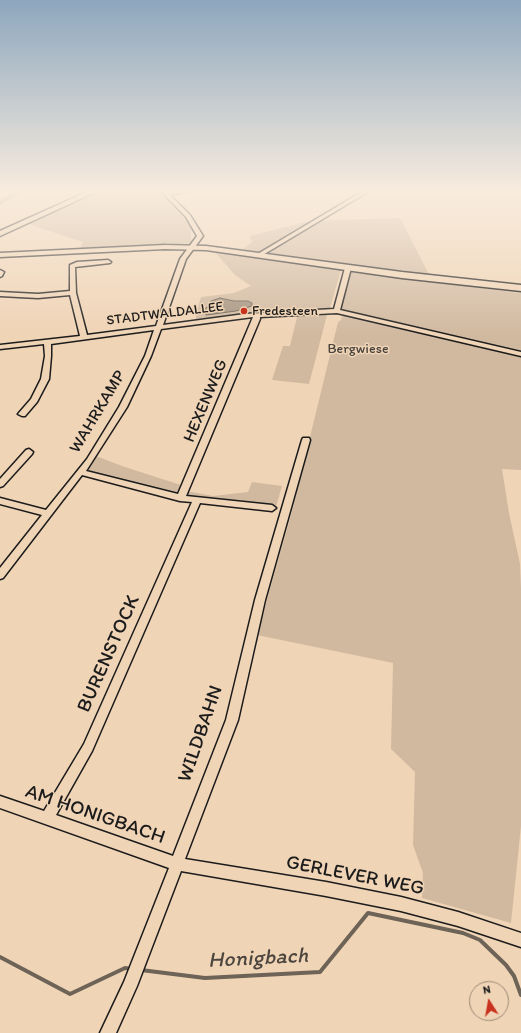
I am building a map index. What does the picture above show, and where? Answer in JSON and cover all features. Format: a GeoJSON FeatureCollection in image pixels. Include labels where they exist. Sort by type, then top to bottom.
{"type":"FeatureCollection","features":[{"type":"Feature","properties":{"kind":"street","name":"WAHRKAMP"},"geometry":{"type":"LineString","coordinates":[[0,575],[90,460],[123,407],[148,356],[183,259],[199,238]]}},
{"type":"Feature","properties":{"kind":"street"},"geometry":{"type":"LineString","coordinates":[[259,255],[287,238]]}},
{"type":"Feature","properties":{"kind":"street"},"geometry":{"type":"LineString","coordinates":[[0,255],[191,247],[227,250],[479,285],[521,288]]}},
{"type":"Feature","properties":{"kind":"street"},"geometry":{"type":"LineString","coordinates":[[84,337],[73,293],[71,273],[72,266],[108,262]]}},
{"type":"Feature","properties":{"kind":"street"},"geometry":{"type":"LineString","coordinates":[[337,311],[348,268]]}},
{"type":"Feature","properties":{"kind":"street"},"geometry":{"type":"LineString","coordinates":[[0,294],[38,296],[73,293]]}},
{"type":"Feature","properties":{"kind":"street","name":"STADTWALDALLEE"},"geometry":{"type":"LineString","coordinates":[[0,347],[159,326],[256,316],[337,311],[521,354]]}},
{"type":"Feature","properties":{"kind":"street","name":"HEXENWEG"},"geometry":{"type":"LineString","coordinates":[[180,498],[187,485],[257,319],[256,316]]}},
{"type":"Feature","properties":{"kind":"street"},"geometry":{"type":"LineString","coordinates":[[22,414],[34,400],[44,379],[48,356],[47,342]]}},
{"type":"Feature","properties":{"kind":"street","name":"WILDBAHN"},"geometry":{"type":"LineString","coordinates":[[108,1033],[130,986],[208,778],[232,720],[260,600],[306,440]]}},
{"type":"Feature","properties":{"kind":"street"},"geometry":{"type":"LineString","coordinates":[[0,484],[29,452]]}},
{"type":"Feature","properties":{"kind":"street"},"geometry":{"type":"LineString","coordinates":[[80,472],[180,498],[272,508]]}},
{"type":"Feature","properties":{"kind":"street"},"geometry":{"type":"LineString","coordinates":[[0,501],[48,514]]}},
{"type":"Feature","properties":{"kind":"street","name":"BURENSTOCK"},"geometry":{"type":"LineString","coordinates":[[47,819],[88,747],[197,501]]}},
{"type":"Feature","properties":{"kind":"street","name":"AM HONIGBACH"},"geometry":{"type":"LineString","coordinates":[[0,802],[177,864]]}},
{"type":"Feature","properties":{"kind":"street","name":"GERLEVER WEG"},"geometry":{"type":"LineString","coordinates":[[177,864],[326,889],[401,904],[458,919],[521,940]]}},
{"type":"Feature","properties":{"kind":"green space"},"geometry":{"type":"Polygon","coordinates":[[[71,238],[191,238],[191,243],[80,249],[83,242],[71,238]]]}},
{"type":"Feature","properties":{"kind":"green space"},"geometry":{"type":"Polygon","coordinates":[[[251,238],[410,238],[431,278],[243,249],[252,242],[251,238]]]}},
{"type":"Feature","properties":{"kind":"green space"},"geometry":{"type":"Polygon","coordinates":[[[214,251],[341,270],[330,308],[254,312],[252,315],[200,321],[202,319],[196,319],[201,297],[234,293],[251,286],[235,275],[214,251]],[[220,298],[205,309],[227,312],[236,311],[248,301],[234,301],[220,298]]]}},
{"type":"Feature","properties":{"kind":"green space"},"geometry":{"type":"Polygon","coordinates":[[[350,272],[521,293],[521,353],[339,310],[350,272]]]}},
{"type":"Feature","properties":{"kind":"green space","name":"Bergwiese"},"geometry":{"type":"Polygon","coordinates":[[[343,313],[521,356],[521,470],[502,469],[509,513],[520,564],[521,588],[521,826],[511,923],[422,898],[423,873],[413,845],[415,772],[391,749],[393,663],[257,635],[291,515],[338,322],[341,320],[343,313]]]}},
{"type":"Feature","properties":{"kind":"green space"},"geometry":{"type":"Polygon","coordinates":[[[327,315],[309,384],[272,380],[283,346],[290,346],[297,317],[327,315]]]}},
{"type":"Feature","properties":{"kind":"green space"},"geometry":{"type":"Polygon","coordinates":[[[96,456],[187,487],[186,491],[213,496],[248,492],[252,482],[282,486],[276,507],[199,500],[83,471],[96,456]]]}},
{"type":"Feature","properties":{"kind":"shaded area"},"geometry":{"type":"Polygon","coordinates":[[[220,298],[234,301],[248,301],[252,303],[252,306],[236,311],[206,315],[205,309],[211,301],[220,298]]]}},
{"type":"Feature","properties":{"kind":"waterway","name":"Honigbach"},"geometry":{"type":"LineString","coordinates":[[141,970],[205,978],[320,972],[368,913],[463,933],[480,940],[506,965],[514,976],[521,995]]}},
{"type":"Feature","properties":{"kind":"waterway","name":"Honigbach"},"geometry":{"type":"LineString","coordinates":[[0,957],[70,994],[125,968],[132,969]]}},
{"type":"Feature","properties":{"kind":"place","name":"Fredesteen"},"geometry":{"type":"Point","coordinates":[244,311]}}]}
